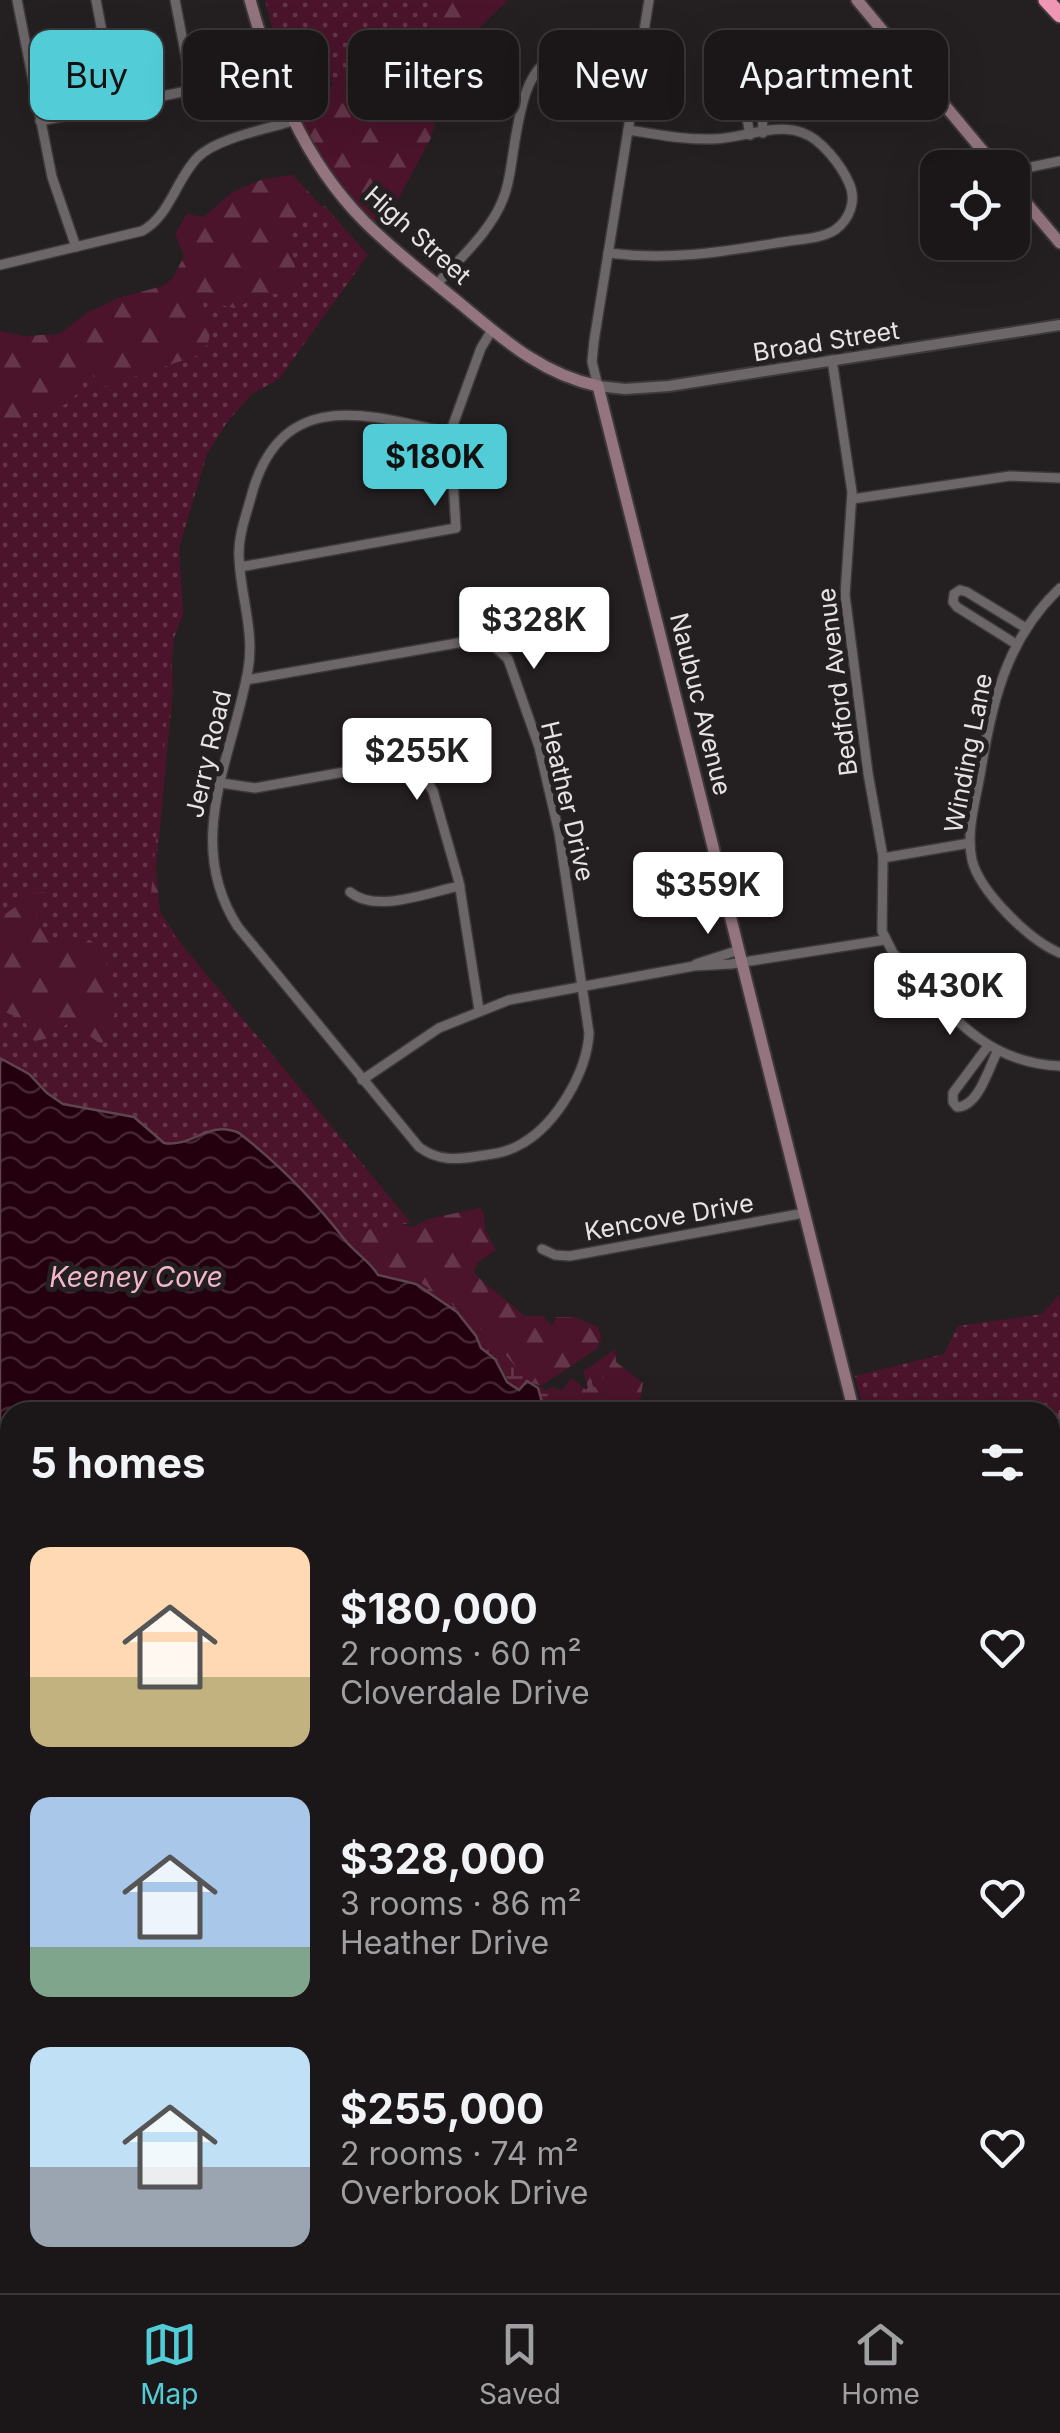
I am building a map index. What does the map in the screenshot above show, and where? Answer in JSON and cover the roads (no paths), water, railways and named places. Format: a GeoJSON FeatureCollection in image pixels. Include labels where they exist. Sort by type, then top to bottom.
{"type":"FeatureCollection","features":[{"type":"Feature","properties":{"kind":"highway"},"geometry":{"type":"LineString","coordinates":[[1046,0],[1060,15]]}},
{"type":"Feature","properties":{"kind":"main road","name":"High Street"},"geometry":{"type":"LineString","coordinates":[[250,0],[259,30]]}},
{"type":"Feature","properties":{"kind":"main road"},"geometry":{"type":"LineString","coordinates":[[856,0],[981,150]]}},
{"type":"Feature","properties":{"kind":"main road","name":"High Street"},"geometry":{"type":"LineString","coordinates":[[292,120],[312,155],[351,206],[382,238],[492,330],[550,370],[598,386]]}},
{"type":"Feature","properties":{"kind":"main road"},"geometry":{"type":"LineString","coordinates":[[1030,207],[1060,243]]}},
{"type":"Feature","properties":{"kind":"main road","name":"Naubuc Avenue"},"geometry":{"type":"LineString","coordinates":[[598,386],[851,1402]]}},
{"type":"Feature","properties":{"kind":"street"},"geometry":{"type":"LineString","coordinates":[[16,0],[30,70]]}},
{"type":"Feature","properties":{"kind":"street"},"geometry":{"type":"LineString","coordinates":[[96,0],[102,30]]}},
{"type":"Feature","properties":{"kind":"street"},"geometry":{"type":"LineString","coordinates":[[163,96],[188,90],[190,75],[175,0]]}},
{"type":"Feature","properties":{"kind":"street","name":"Naubuc Avenue"},"geometry":{"type":"LineString","coordinates":[[644,30],[649,0]]}},
{"type":"Feature","properties":{"kind":"street"},"geometry":{"type":"LineString","coordinates":[[750,135],[737,64],[746,51],[754,52],[760,61],[763,133]]}},
{"type":"Feature","properties":{"kind":"street"},"geometry":{"type":"LineString","coordinates":[[437,284],[501,206],[522,98],[539,68]]}},
{"type":"Feature","properties":{"kind":"street"},"geometry":{"type":"LineString","coordinates":[[40,120],[54,185],[76,248]]}},
{"type":"Feature","properties":{"kind":"street"},"geometry":{"type":"LineString","coordinates":[[0,265],[148,228],[204,152],[292,120]]}},
{"type":"Feature","properties":{"kind":"street","name":"Naubuc Avenue"},"geometry":{"type":"LineString","coordinates":[[598,386],[592,352],[630,120]]}},
{"type":"Feature","properties":{"kind":"street"},"geometry":{"type":"LineString","coordinates":[[608,253],[690,257],[824,235],[838,228],[852,203],[844,174],[807,134],[789,130],[695,139],[628,130]]}},
{"type":"Feature","properties":{"kind":"street"},"geometry":{"type":"LineString","coordinates":[[1030,167],[1060,161]]}},
{"type":"Feature","properties":{"kind":"street","name":"Broad Street"},"geometry":{"type":"LineString","coordinates":[[598,386],[657,388],[1060,325]]}},
{"type":"Feature","properties":{"kind":"street"},"geometry":{"type":"LineString","coordinates":[[240,566],[456,528],[450,433],[481,348],[492,330]]}},
{"type":"Feature","properties":{"kind":"street","name":"Bedford Avenue"},"geometry":{"type":"LineString","coordinates":[[832,360],[852,499],[844,586],[883,858],[884,940]]}},
{"type":"Feature","properties":{"kind":"street","name":"Jerry Road"},"geometry":{"type":"LineString","coordinates":[[450,433],[348,413],[314,418],[271,450],[258,472],[240,542],[250,636],[246,680],[214,812],[211,845],[217,884],[245,938],[427,1153],[458,1159],[512,1149],[543,1127],[582,1066],[588,1030],[582,986]]}},
{"type":"Feature","properties":{"kind":"street"},"geometry":{"type":"LineString","coordinates":[[852,499],[1010,476],[1060,478]]}},
{"type":"Feature","properties":{"kind":"street","name":"Winding Lane"},"geometry":{"type":"LineString","coordinates":[[1060,588],[1016,644],[994,700],[970,843],[973,864],[990,894],[1032,936],[1060,953]]}},
{"type":"Feature","properties":{"kind":"street","name":"Winding Lane"},"geometry":{"type":"LineString","coordinates":[[1016,644],[958,608],[953,602],[954,594],[960,590],[968,592],[1026,628]]}},
{"type":"Feature","properties":{"kind":"street","name":"Heather Drive"},"geometry":{"type":"LineString","coordinates":[[246,680],[468,641],[485,642],[499,650],[512,669],[550,784],[582,986]]}},
{"type":"Feature","properties":{"kind":"street"},"geometry":{"type":"LineString","coordinates":[[221,783],[254,788],[394,763],[414,767],[425,775],[432,787],[460,886],[478,1010]]}},
{"type":"Feature","properties":{"kind":"street"},"geometry":{"type":"LineString","coordinates":[[883,858],[970,843]]}},
{"type":"Feature","properties":{"kind":"street"},"geometry":{"type":"LineString","coordinates":[[350,892],[360,900],[378,904],[460,886]]}},
{"type":"Feature","properties":{"kind":"street"},"geometry":{"type":"LineString","coordinates":[[362,1080],[419,1039],[478,1010],[518,997],[694,966],[715,956],[884,940],[892,954],[988,1046],[1023,1062],[1060,1066]]}},
{"type":"Feature","properties":{"kind":"street"},"geometry":{"type":"LineString","coordinates":[[988,1046],[955,1090],[952,1099],[957,1107],[971,1103],[998,1052]]}},
{"type":"Feature","properties":{"kind":"street","name":"Kencove Drive"},"geometry":{"type":"LineString","coordinates":[[542,1249],[570,1256],[804,1213]]}},
{"type":"Feature","properties":{"kind":"water","name":"Keeney Cove"},"geometry":{"type":"Polygon","coordinates":[[[0,1058],[29,1074],[63,1104],[134,1117],[164,1143],[183,1142],[219,1129],[239,1133],[295,1183],[378,1275],[416,1284],[457,1312],[481,1348],[495,1359],[507,1382],[519,1390],[527,1381],[538,1388],[542,1402],[0,1402],[0,1058]]]}}]}
